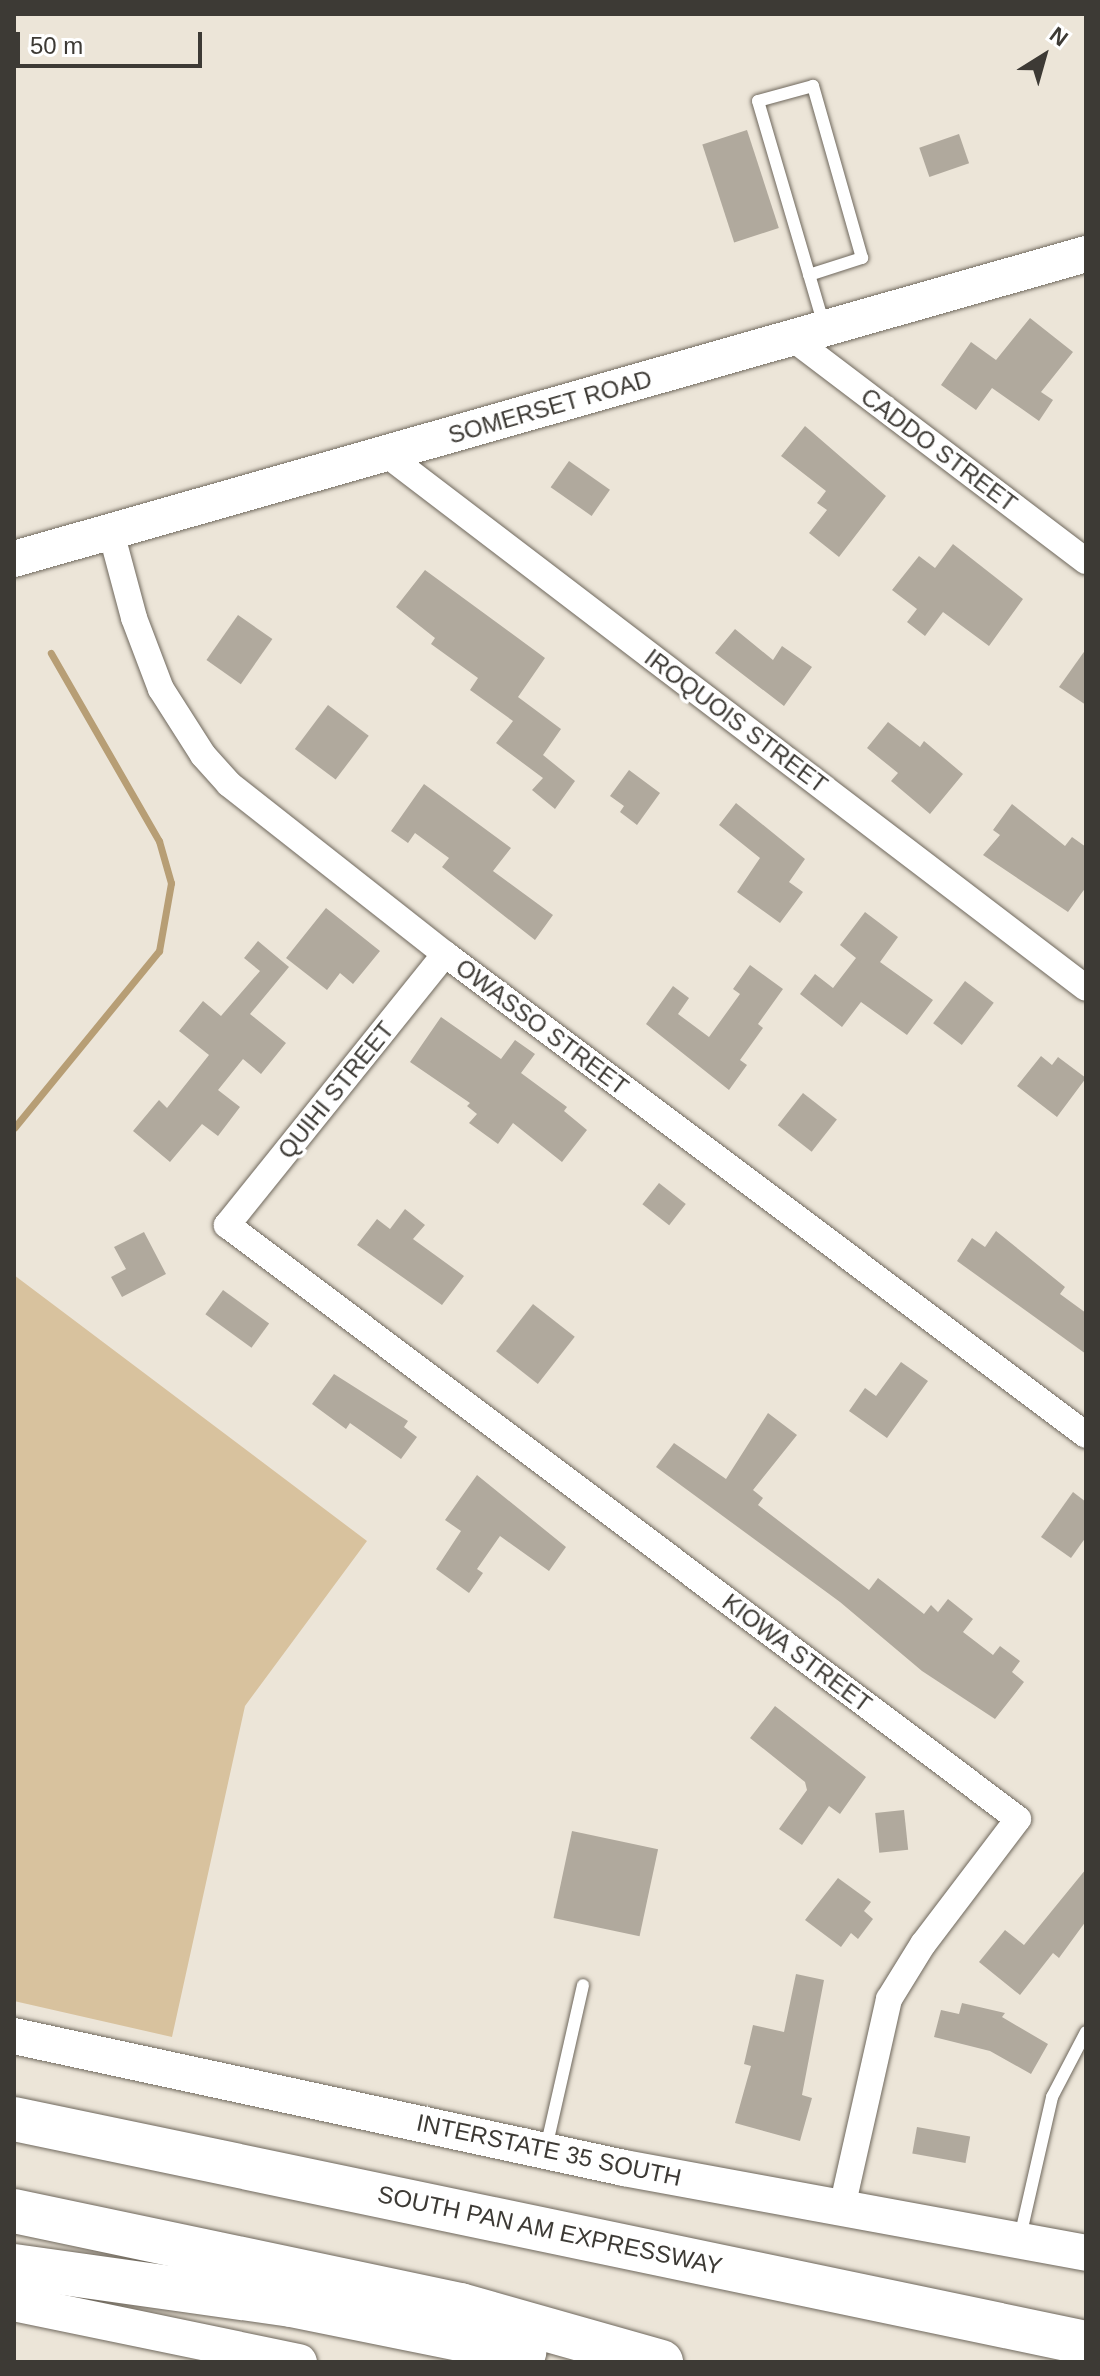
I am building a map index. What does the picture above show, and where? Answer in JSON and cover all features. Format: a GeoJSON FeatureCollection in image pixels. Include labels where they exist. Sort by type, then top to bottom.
{"type":"FeatureCollection","features":[{"type":"Feature","properties":{"kind":"highway","name":"SOUTH PAN AM EXPRESSWAY"},"geometry":{"type":"LineString","coordinates":[[14,2119],[1086,2343]]}},
{"type":"Feature","properties":{"kind":"highway"},"geometry":{"type":"LineString","coordinates":[[14,2211],[460,2305],[661,2362]]}},
{"type":"Feature","properties":{"kind":"highway"},"geometry":{"type":"LineString","coordinates":[[14,2266],[291,2305],[563,2362]]}},
{"type":"Feature","properties":{"kind":"main road","name":"SOMERSET ROAD"},"geometry":{"type":"LineString","coordinates":[[14,559],[1086,254]]}},
{"type":"Feature","properties":{"kind":"main road","name":"INTERSTATE 35 SOUTH"},"geometry":{"type":"LineString","coordinates":[[14,2036],[546,2151],[1086,2253]]}},
{"type":"Feature","properties":{"kind":"main road"},"geometry":{"type":"LineString","coordinates":[[14,2303],[299,2362]]}},
{"type":"Feature","properties":{"kind":"street","name":"CADDO STREET"},"geometry":{"type":"LineString","coordinates":[[808,333],[1086,561]]}},
{"type":"Feature","properties":{"kind":"street","name":"IROQUOIS STREET"},"geometry":{"type":"LineString","coordinates":[[386,454],[1086,988]]}},
{"type":"Feature","properties":{"kind":"street","name":"OWASSO STREET"},"geometry":{"type":"LineString","coordinates":[[111,532],[145,653],[161,689],[203,755],[258,810],[1086,1435]]}},
{"type":"Feature","properties":{"kind":"street","name":"QUIHI STREET"},"geometry":{"type":"LineString","coordinates":[[227,1225],[445,954]]}},
{"type":"Feature","properties":{"kind":"street","name":"KIOWA STREET"},"geometry":{"type":"LineString","coordinates":[[227,1225],[1018,1819],[923,1944],[889,1999],[842,2207]]}},
{"type":"Feature","properties":{"kind":"lane"},"geometry":{"type":"LineString","coordinates":[[808,333],[809,275],[758,101],[813,86],[862,258],[809,275]]}},
{"type":"Feature","properties":{"kind":"lane"},"geometry":{"type":"LineString","coordinates":[[546,2151],[583,1985]]}},
{"type":"Feature","properties":{"kind":"lane"},"geometry":{"type":"LineString","coordinates":[[1019,2241],[1052,2097],[1086,2032]]}},
{"type":"Feature","properties":{"kind":"shaded area"},"geometry":{"type":"Polygon","coordinates":[[[14,1275],[367,1541],[245,1706],[172,2037],[14,2001],[14,1275]]]}},
{"type":"Feature","properties":{"kind":"building"},"geometry":{"type":"Polygon","coordinates":[[[747,130],[779,228],[734,242],[702,145],[747,130]]]}},
{"type":"Feature","properties":{"kind":"building"},"geometry":{"type":"Polygon","coordinates":[[[959,134],[969,163],[929,177],[919,148],[959,134]]]}},
{"type":"Feature","properties":{"kind":"building"},"geometry":{"type":"Polygon","coordinates":[[[1030,318],[1073,352],[1041,392],[1053,400],[1039,421],[992,388],[976,410],[941,385],[971,342],[996,360],[1030,318]]]}},
{"type":"Feature","properties":{"kind":"building"},"geometry":{"type":"Polygon","coordinates":[[[805,426],[886,496],[839,557],[809,533],[827,510],[817,503],[826,491],[781,456],[805,426]]]}},
{"type":"Feature","properties":{"kind":"building"},"geometry":{"type":"Polygon","coordinates":[[[569,461],[610,490],[592,516],[551,487],[569,461]]]}},
{"type":"Feature","properties":{"kind":"building"},"geometry":{"type":"Polygon","coordinates":[[[953,544],[1023,599],[989,646],[943,612],[925,636],[907,622],[917,609],[892,590],[919,556],[935,568],[953,544]]]}},
{"type":"Feature","properties":{"kind":"building"},"geometry":{"type":"Polygon","coordinates":[[[425,570],[545,658],[518,697],[561,729],[543,755],[575,781],[555,809],[532,790],[543,778],[496,743],[513,721],[470,690],[478,678],[431,644],[435,638],[396,607],[425,570]]]}},
{"type":"Feature","properties":{"kind":"building"},"geometry":{"type":"Polygon","coordinates":[[[238,615],[272,639],[241,684],[206,660],[238,615]]]}},
{"type":"Feature","properties":{"kind":"building"},"geometry":{"type":"Polygon","coordinates":[[[735,629],[773,660],[782,646],[812,667],[784,706],[715,653],[735,629]]]}},
{"type":"Feature","properties":{"kind":"building"},"geometry":{"type":"Polygon","coordinates":[[[1086,649],[1086,705],[1059,687],[1086,649]]]}},
{"type":"Feature","properties":{"kind":"building"},"geometry":{"type":"Polygon","coordinates":[[[328,705],[369,736],[336,780],[295,749],[328,705]]]}},
{"type":"Feature","properties":{"kind":"building"},"geometry":{"type":"Polygon","coordinates":[[[888,722],[920,747],[924,741],[963,774],[930,814],[891,781],[898,773],[867,748],[888,722]]]}},
{"type":"Feature","properties":{"kind":"building"},"geometry":{"type":"Polygon","coordinates":[[[629,770],[660,793],[637,825],[620,812],[624,806],[610,796],[629,770]]]}},
{"type":"Feature","properties":{"kind":"building"},"geometry":{"type":"Polygon","coordinates":[[[424,784],[511,848],[493,871],[553,915],[535,940],[442,867],[449,858],[415,833],[408,843],[391,831],[424,784]]]}},
{"type":"Feature","properties":{"kind":"building"},"geometry":{"type":"Polygon","coordinates":[[[736,803],[805,859],[789,882],[803,892],[780,923],[737,892],[760,858],[719,825],[736,803]]]}},
{"type":"Feature","properties":{"kind":"building"},"geometry":{"type":"Polygon","coordinates":[[[1012,804],[1065,846],[1072,837],[1086,847],[1086,887],[1068,912],[983,855],[1000,835],[993,830],[1012,804]]]}},
{"type":"Feature","properties":{"kind":"building"},"geometry":{"type":"Polygon","coordinates":[[[326,908],[380,951],[353,984],[340,973],[327,990],[286,958],[326,908]]]}},
{"type":"Feature","properties":{"kind":"building"},"geometry":{"type":"Polygon","coordinates":[[[865,912],[898,937],[880,962],[933,1000],[907,1035],[861,1002],[842,1027],[800,994],[815,974],[833,988],[856,958],[840,945],[865,912]]]}},
{"type":"Feature","properties":{"kind":"building"},"geometry":{"type":"Polygon","coordinates":[[[258,941],[289,967],[250,1014],[286,1043],[261,1074],[243,1059],[218,1090],[240,1107],[218,1136],[202,1124],[170,1162],[133,1131],[159,1100],[167,1108],[209,1055],[179,1031],[203,1001],[221,1016],[260,971],[244,958],[258,941]]]}},
{"type":"Feature","properties":{"kind":"building"},"geometry":{"type":"Polygon","coordinates":[[[750,965],[783,989],[758,1024],[763,1028],[740,1060],[747,1065],[729,1090],[646,1024],[673,986],[689,998],[678,1014],[709,1037],[740,994],[733,989],[750,965]]]}},
{"type":"Feature","properties":{"kind":"building"},"geometry":{"type":"Polygon","coordinates":[[[965,981],[994,1003],[962,1045],[933,1023],[965,981]]]}},
{"type":"Feature","properties":{"kind":"building"},"geometry":{"type":"Polygon","coordinates":[[[441,1017],[501,1059],[515,1040],[535,1054],[521,1073],[567,1107],[564,1111],[587,1130],[562,1162],[513,1123],[498,1144],[469,1123],[477,1114],[467,1106],[470,1103],[410,1062],[441,1017]]]}},
{"type":"Feature","properties":{"kind":"building"},"geometry":{"type":"Polygon","coordinates":[[[1041,1056],[1052,1065],[1058,1057],[1086,1078],[1057,1117],[1017,1086],[1041,1056]]]}},
{"type":"Feature","properties":{"kind":"building"},"geometry":{"type":"Polygon","coordinates":[[[803,1093],[837,1119],[812,1152],[778,1125],[803,1093]]]}},
{"type":"Feature","properties":{"kind":"building"},"geometry":{"type":"Polygon","coordinates":[[[659,1183],[686,1204],[669,1225],[642,1204],[659,1183]]]}},
{"type":"Feature","properties":{"kind":"building"},"geometry":{"type":"Polygon","coordinates":[[[405,1209],[425,1225],[413,1239],[464,1276],[442,1305],[357,1245],[377,1219],[390,1229],[405,1209]]]}},
{"type":"Feature","properties":{"kind":"building"},"geometry":{"type":"Polygon","coordinates":[[[996,1231],[1065,1287],[1060,1294],[1086,1313],[1086,1354],[957,1261],[972,1238],[985,1247],[996,1231]]]}},
{"type":"Feature","properties":{"kind":"building"},"geometry":{"type":"Polygon","coordinates":[[[144,1232],[166,1274],[122,1297],[111,1277],[126,1269],[114,1247],[144,1232]]]}},
{"type":"Feature","properties":{"kind":"building"},"geometry":{"type":"Polygon","coordinates":[[[223,1290],[269,1324],[251,1348],[205,1314],[223,1290]]]}},
{"type":"Feature","properties":{"kind":"building"},"geometry":{"type":"Polygon","coordinates":[[[533,1304],[575,1337],[538,1384],[496,1351],[533,1304]]]}},
{"type":"Feature","properties":{"kind":"building"},"geometry":{"type":"Polygon","coordinates":[[[901,1362],[928,1381],[887,1438],[849,1411],[865,1388],[876,1396],[901,1362]]]}},
{"type":"Feature","properties":{"kind":"building"},"geometry":{"type":"Polygon","coordinates":[[[334,1374],[408,1421],[404,1427],[417,1437],[401,1459],[350,1423],[346,1429],[312,1404],[334,1374]]]}},
{"type":"Feature","properties":{"kind":"building"},"geometry":{"type":"Polygon","coordinates":[[[768,1413],[797,1435],[753,1490],[763,1498],[758,1505],[869,1590],[878,1578],[924,1614],[931,1605],[938,1612],[948,1599],[973,1619],[963,1632],[993,1655],[1000,1646],[1020,1661],[1012,1672],[1024,1682],[995,1719],[922,1671],[840,1602],[656,1467],[674,1443],[726,1479],[768,1413]]]}},
{"type":"Feature","properties":{"kind":"building"},"geometry":{"type":"Polygon","coordinates":[[[477,1475],[566,1547],[549,1571],[500,1536],[477,1569],[483,1573],[469,1593],[436,1569],[461,1531],[445,1520],[477,1475]]]}},
{"type":"Feature","properties":{"kind":"building"},"geometry":{"type":"Polygon","coordinates":[[[1073,1492],[1086,1502],[1086,1537],[1071,1558],[1041,1537],[1073,1492]]]}},
{"type":"Feature","properties":{"kind":"building"},"geometry":{"type":"Polygon","coordinates":[[[775,1706],[866,1777],[840,1814],[829,1806],[802,1845],[779,1829],[807,1790],[805,1782],[750,1738],[775,1706]]]}},
{"type":"Feature","properties":{"kind":"building"},"geometry":{"type":"Polygon","coordinates":[[[904,1810],[908,1850],[879,1853],[875,1813],[904,1810]]]}},
{"type":"Feature","properties":{"kind":"building"},"geometry":{"type":"Polygon","coordinates":[[[572,1831],[658,1849],[640,1936],[553,1918],[572,1831]]]}},
{"type":"Feature","properties":{"kind":"building"},"geometry":{"type":"Polygon","coordinates":[[[1086,1869],[1086,1921],[1059,1958],[1053,1953],[1020,1995],[979,1962],[1005,1930],[1024,1945],[1086,1869]]]}},
{"type":"Feature","properties":{"kind":"building"},"geometry":{"type":"Polygon","coordinates":[[[838,1878],[871,1902],[864,1911],[873,1919],[858,1939],[851,1933],[841,1947],[805,1920],[838,1878]]]}},
{"type":"Feature","properties":{"kind":"building"},"geometry":{"type":"Polygon","coordinates":[[[796,1974],[824,1980],[802,2095],[812,2098],[800,2141],[735,2123],[751,2066],[744,2064],[753,2025],[784,2032],[796,1974]]]}},
{"type":"Feature","properties":{"kind":"building"},"geometry":{"type":"Polygon","coordinates":[[[962,2003],[1005,2013],[1002,2017],[1048,2044],[1031,2074],[990,2051],[934,2037],[941,2010],[959,2014],[962,2003]]]}},
{"type":"Feature","properties":{"kind":"building"},"geometry":{"type":"Polygon","coordinates":[[[917,2127],[970,2136],[965,2163],[912,2154],[917,2127]]]}},
{"type":"Feature","properties":{"kind":"waterway"},"geometry":{"type":"LineString","coordinates":[[14,1128],[159,951],[171,883],[159,841],[51,653]]}}]}
